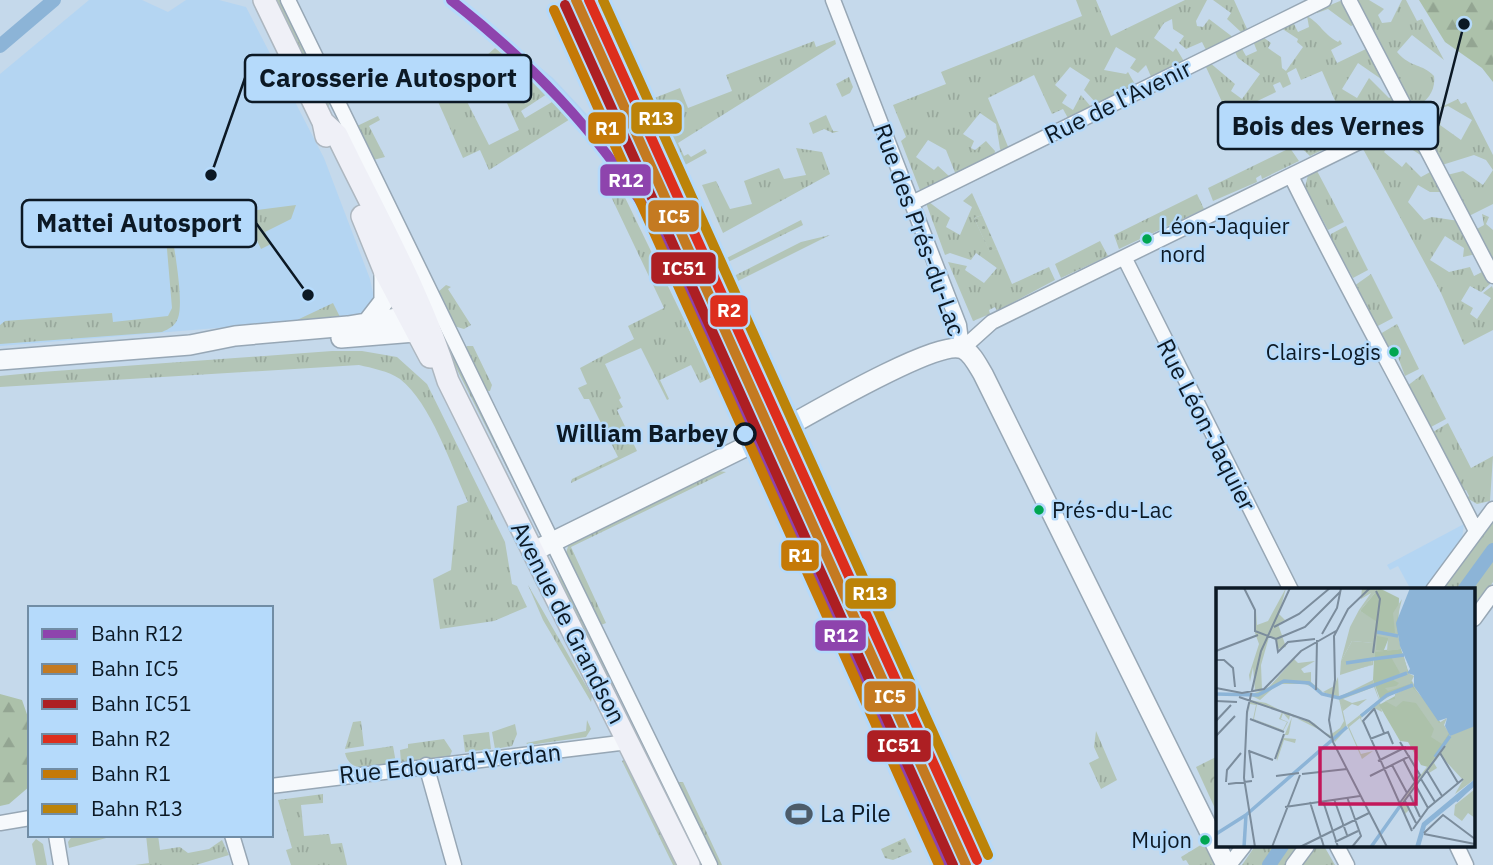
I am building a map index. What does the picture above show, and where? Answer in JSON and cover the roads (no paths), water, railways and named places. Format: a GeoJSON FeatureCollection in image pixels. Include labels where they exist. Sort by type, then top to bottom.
{"type":"FeatureCollection","features":[{"type":"Feature","properties":{"kind":"main road","name":"Avenue de Grandson"},"geometry":{"type":"LineString","coordinates":[[264,0],[323,122],[327,140],[384,270],[448,381],[689,865]]}},
{"type":"Feature","properties":{"kind":"main road","name":"Avenue de Grandson"},"geometry":{"type":"LineString","coordinates":[[323,122],[337,135],[416,322]]}},
{"type":"Feature","properties":{"kind":"street"},"geometry":{"type":"LineString","coordinates":[[288,0],[709,865]]}},
{"type":"Feature","properties":{"kind":"street","name":"Rue des Prés-du-Lac"},"geometry":{"type":"LineString","coordinates":[[833,0],[959,325],[962,349],[983,374],[1216,841]]}},
{"type":"Feature","properties":{"kind":"street","name":"Rue de l'Avenir"},"geometry":{"type":"LineString","coordinates":[[912,203],[1324,0]]}},
{"type":"Feature","properties":{"kind":"street"},"geometry":{"type":"LineString","coordinates":[[1349,0],[1493,276]]}},
{"type":"Feature","properties":{"kind":"street"},"geometry":{"type":"LineString","coordinates":[[778,432],[923,355],[937,350],[962,349],[992,323],[1410,117]]}},
{"type":"Feature","properties":{"kind":"street"},"geometry":{"type":"LineString","coordinates":[[1291,176],[1358,310],[1396,373],[1476,531]]}},
{"type":"Feature","properties":{"kind":"street","name":"Rue Léon-Jaquier"},"geometry":{"type":"LineString","coordinates":[[1125,259],[1290,588]]}},
{"type":"Feature","properties":{"kind":"street"},"geometry":{"type":"LineString","coordinates":[[367,323],[384,301],[384,270]]}},
{"type":"Feature","properties":{"kind":"street"},"geometry":{"type":"LineString","coordinates":[[190,345],[235,336],[367,323],[416,322]]}},
{"type":"Feature","properties":{"kind":"street"},"geometry":{"type":"LineString","coordinates":[[0,360],[190,345],[228,346],[416,322]]}},
{"type":"Feature","properties":{"kind":"street"},"geometry":{"type":"LineString","coordinates":[[532,552],[747,446]]}},
{"type":"Feature","properties":{"kind":"street"},"geometry":{"type":"LineString","coordinates":[[1434,588],[1493,509]]}},
{"type":"Feature","properties":{"kind":"street"},"geometry":{"type":"LineString","coordinates":[[1476,616],[1493,593]]}},
{"type":"Feature","properties":{"kind":"street","name":"Rue Edouard-Verdan"},"geometry":{"type":"LineString","coordinates":[[273,786],[628,742]]}},
{"type":"Feature","properties":{"kind":"street"},"geometry":{"type":"LineString","coordinates":[[426,765],[454,865]]}},
{"type":"Feature","properties":{"kind":"street"},"geometry":{"type":"LineString","coordinates":[[0,823],[28,818]]}},
{"type":"Feature","properties":{"kind":"street"},"geometry":{"type":"LineString","coordinates":[[56,837],[61,865]]}},
{"type":"Feature","properties":{"kind":"street"},"geometry":{"type":"LineString","coordinates":[[233,837],[241,865]]}},
{"type":"Feature","properties":{"kind":"street","name":"Rue des Prés-du-Lac"},"geometry":{"type":"LineString","coordinates":[[1220,848],[1228,865]]}},
{"type":"Feature","properties":{"kind":"street"},"geometry":{"type":"LineString","coordinates":[[1228,865],[1242,848]]}},
{"type":"Feature","properties":{"kind":"street"},"geometry":{"type":"LineString","coordinates":[[1293,865],[1306,848]]}},
{"type":"Feature","properties":{"kind":"street"},"geometry":{"type":"LineString","coordinates":[[1338,848],[1347,865]]}},
{"type":"Feature","properties":{"kind":"street"},"geometry":{"type":"LineString","coordinates":[[1458,848],[1466,865]]}},
{"type":"Feature","properties":{"kind":"waterway"},"geometry":{"type":"LineString","coordinates":[[0,46],[54,0]]}},
{"type":"Feature","properties":{"kind":"waterway"},"geometry":{"type":"LineString","coordinates":[[1465,588],[1493,550]]}},
{"type":"Feature","properties":{"kind":"waterway"},"geometry":{"type":"LineString","coordinates":[[1269,865],[1281,848]]}},
{"type":"Feature","properties":{"kind":"tunnel"},"geometry":{"type":"LineString","coordinates":[[747,446],[778,432]]}},
{"type":"Feature","properties":{"kind":"rail line","name":"R12"},"geometry":{"type":"LineString","coordinates":[[451,0],[508,48],[560,99],[607,154],[649,215],[945,865]]}},
{"type":"Feature","properties":{"kind":"rail line","name":"IC5"},"geometry":{"type":"LineString","coordinates":[[576,0],[966,865]]}},
{"type":"Feature","properties":{"kind":"rail line","name":"R2"},"geometry":{"type":"LineString","coordinates":[[589,0],[977,860]]}},
{"type":"Feature","properties":{"kind":"rail line","name":"R13"},"geometry":{"type":"LineString","coordinates":[[603,0],[988,855]]}},
{"type":"Feature","properties":{"kind":"rail line","name":"IC51"},"geometry":{"type":"LineString","coordinates":[[565,5],[953,865]]}},
{"type":"Feature","properties":{"kind":"rail line","name":"R1"},"geometry":{"type":"LineString","coordinates":[[554,10],[939,865]]}},
{"type":"Feature","properties":{"kind":"place","name":"Bois des Vernes"},"geometry":{"type":"Point","coordinates":[1464,24]}},
{"type":"Feature","properties":{"kind":"place","name":"Carosserie Autosport"},"geometry":{"type":"Point","coordinates":[211,175]}},
{"type":"Feature","properties":{"kind":"place","name":"Léon-Jaquier nord"},"geometry":{"type":"Point","coordinates":[1147,239]}},
{"type":"Feature","properties":{"kind":"place","name":"Mattei Autosport"},"geometry":{"type":"Point","coordinates":[308,295]}},
{"type":"Feature","properties":{"kind":"place","name":"Clairs-Logis"},"geometry":{"type":"Point","coordinates":[1394,352]}},
{"type":"Feature","properties":{"kind":"place","name":"William Barbey"},"geometry":{"type":"Point","coordinates":[745,434]}},
{"type":"Feature","properties":{"kind":"place","name":"Prés-du-Lac"},"geometry":{"type":"Point","coordinates":[1039,510]}},
{"type":"Feature","properties":{"kind":"place","name":"La Pile"},"geometry":{"type":"Point","coordinates":[799,814]}},
{"type":"Feature","properties":{"kind":"place","name":"Mujon"},"geometry":{"type":"Point","coordinates":[1205,840]}}]}
